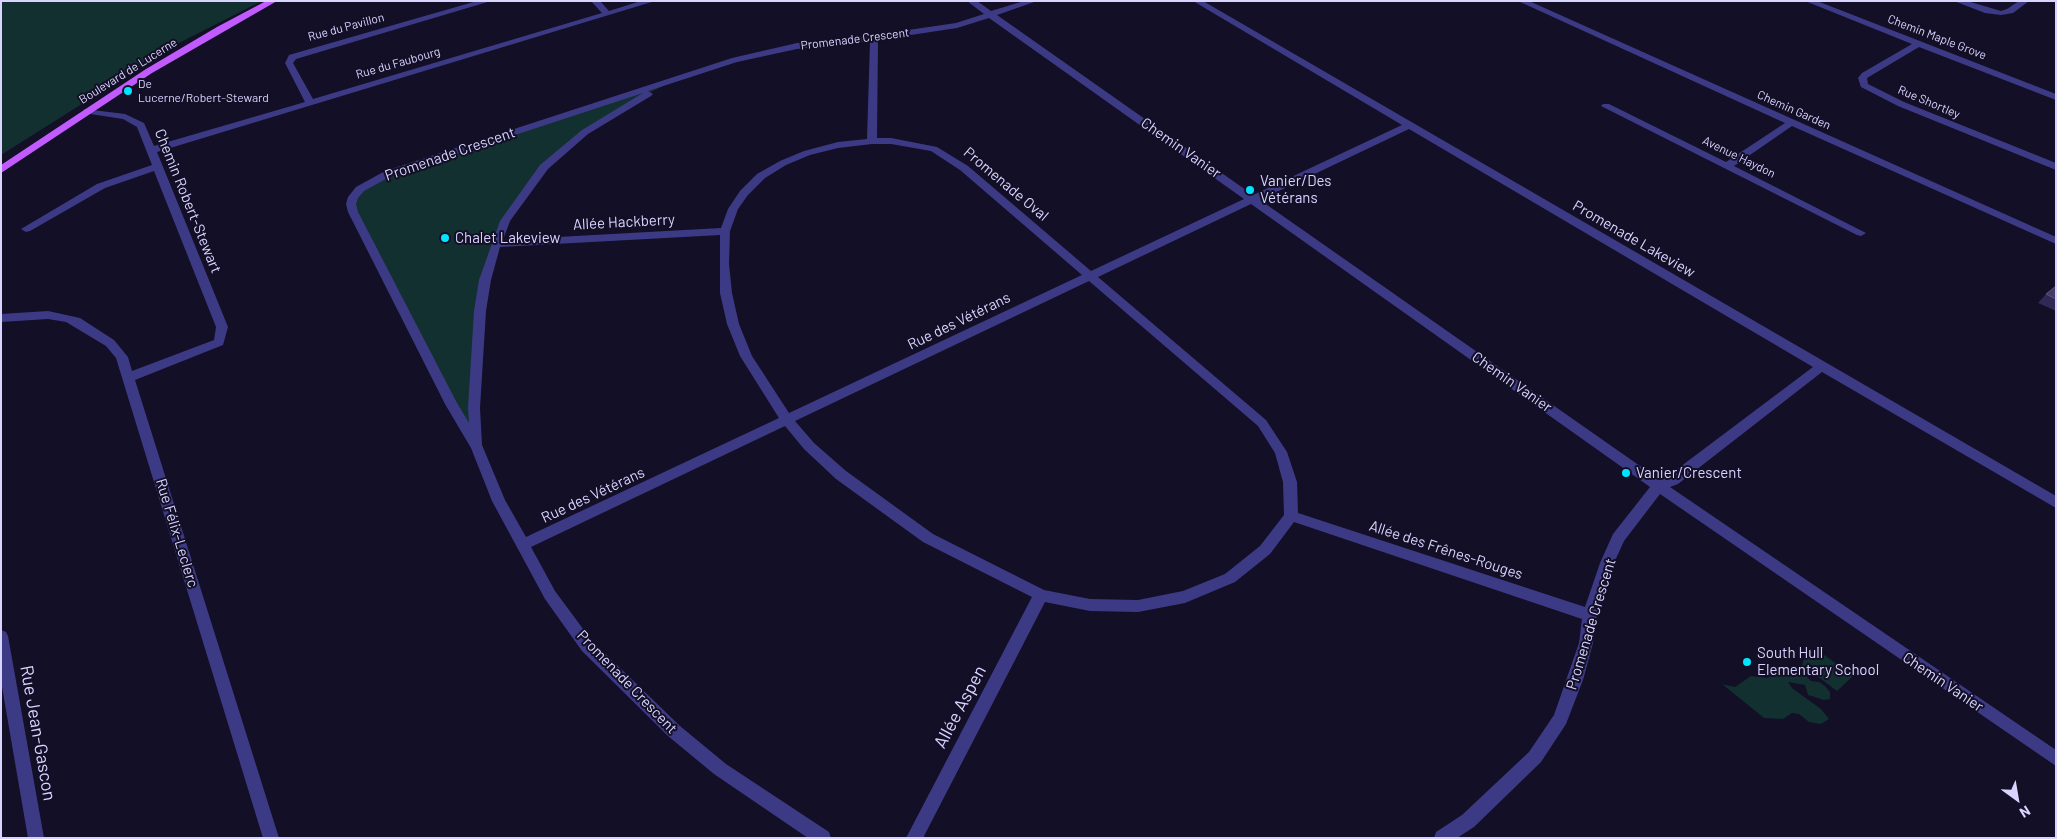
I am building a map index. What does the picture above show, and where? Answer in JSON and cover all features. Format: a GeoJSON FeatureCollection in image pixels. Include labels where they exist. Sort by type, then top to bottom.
{"type":"FeatureCollection","features":[{"type":"Feature","properties":{"kind":"main road","name":"Boulevard de Lucerne"},"geometry":{"type":"LineString","coordinates":[[1,170],[87,111],[188,47],[273,1]]}},
{"type":"Feature","properties":{"kind":"street","name":"Rue du Pavillon"},"geometry":{"type":"LineString","coordinates":[[310,102],[289,63],[292,57],[487,1]]}},
{"type":"Feature","properties":{"kind":"street"},"geometry":{"type":"LineString","coordinates":[[595,1],[607,14]]}},
{"type":"Feature","properties":{"kind":"street","name":"Rue du Faubourg"},"geometry":{"type":"LineString","coordinates":[[152,150],[651,1]]}},
{"type":"Feature","properties":{"kind":"street","name":"Chemin Vanier"},"geometry":{"type":"LineString","coordinates":[[971,1],[1660,486],[2056,759]]}},
{"type":"Feature","properties":{"kind":"street","name":"Promenade Crescent"},"geometry":{"type":"LineString","coordinates":[[824,838],[720,769],[674,731],[587,646],[550,595],[523,545],[500,501],[477,447],[451,404],[353,212],[351,204],[353,197],[360,189],[389,173],[735,60],[790,47],[874,38],[957,26],[1033,1]]}},
{"type":"Feature","properties":{"kind":"street","name":"Promenade Lakeview"},"geometry":{"type":"LineString","coordinates":[[1197,1],[2056,503]]}},
{"type":"Feature","properties":{"kind":"street","name":"Chemin Garden"},"geometry":{"type":"LineString","coordinates":[[1522,1],[2056,241]]}},
{"type":"Feature","properties":{"kind":"street","name":"Chemin Maple Grove"},"geometry":{"type":"LineString","coordinates":[[1808,1],[2056,97]]}},
{"type":"Feature","properties":{"kind":"street"},"geometry":{"type":"LineString","coordinates":[[1958,1],[1988,11],[2001,13],[2010,11],[2025,1]]}},
{"type":"Feature","properties":{"kind":"street"},"geometry":{"type":"LineString","coordinates":[[872,141],[874,38]]}},
{"type":"Feature","properties":{"kind":"street","name":"Rue Shortley"},"geometry":{"type":"LineString","coordinates":[[1918,44],[1865,75],[1862,78],[1864,86],[1900,104],[2056,167]]}},
{"type":"Feature","properties":{"kind":"street","name":"Promenade Crescent"},"geometry":{"type":"LineString","coordinates":[[477,447],[474,408],[477,340],[485,280],[496,244],[506,221],[518,200],[544,167],[586,132],[647,94],[677,79]]}},
{"type":"Feature","properties":{"kind":"street","name":"Avenue Haydon"},"geometry":{"type":"LineString","coordinates":[[1606,106],[1861,232]]}},
{"type":"Feature","properties":{"kind":"street","name":"Chemin Robert-Stewart"},"geometry":{"type":"LineString","coordinates":[[87,111],[125,118],[138,122],[143,128],[222,327],[219,342],[130,377]]}},
{"type":"Feature","properties":{"kind":"street"},"geometry":{"type":"LineString","coordinates":[[1728,165],[1792,122]]}},
{"type":"Feature","properties":{"kind":"street","name":"Rue des Vétérans"},"geometry":{"type":"LineString","coordinates":[[523,545],[1089,275],[1409,125]]}},
{"type":"Feature","properties":{"kind":"street","name":"Promenade Oval"},"geometry":{"type":"LineString","coordinates":[[872,141],[916,144],[934,149],[964,168],[1262,423],[1281,452],[1290,482],[1291,516],[1265,550],[1230,578],[1185,598],[1138,606],[1090,605],[1041,595],[928,538],[841,475],[809,446],[787,420],[746,356],[733,324],[726,293],[724,264],[725,231],[733,209],[744,193],[761,176],[782,163],[807,153],[838,145],[872,141]]}},
{"type":"Feature","properties":{"kind":"street"},"geometry":{"type":"LineString","coordinates":[[26,229],[101,186],[158,166]]}},
{"type":"Feature","properties":{"kind":"street","name":"Allée Hackberry"},"geometry":{"type":"LineString","coordinates":[[496,244],[725,231]]}},
{"type":"Feature","properties":{"kind":"street","name":"Rue Félix-Leclerc"},"geometry":{"type":"LineString","coordinates":[[1,318],[59,316],[76,321],[110,343],[122,357],[130,377],[272,838]]}},
{"type":"Feature","properties":{"kind":"street","name":"Promenade Crescent"},"geometry":{"type":"LineString","coordinates":[[1442,838],[1468,821],[1535,757],[1560,719],[1586,643],[1590,615],[1607,563],[1618,538],[1650,494],[1672,480],[1822,366]]}},
{"type":"Feature","properties":{"kind":"street","name":"Allée des Frênes-Rouges"},"geometry":{"type":"LineString","coordinates":[[1291,516],[1590,615]]}},
{"type":"Feature","properties":{"kind":"street","name":"Allée Aspen"},"geometry":{"type":"LineString","coordinates":[[914,838],[1041,595]]}},
{"type":"Feature","properties":{"kind":"street","name":"Rue Jean-Gascon"},"geometry":{"type":"LineString","coordinates":[[1,636],[36,838]]}},
{"type":"Feature","properties":{"kind":"green space"},"geometry":{"type":"Polygon","coordinates":[[[1,1],[262,1],[177,44],[1,155],[1,1]]]}},
{"type":"Feature","properties":{"kind":"green space"},"geometry":{"type":"Polygon","coordinates":[[[677,79],[647,94],[564,149],[518,200],[485,280],[477,447],[353,212],[353,197],[374,180],[677,79]]]}},
{"type":"Feature","properties":{"kind":"green space"},"geometry":{"type":"Polygon","coordinates":[[[1819,651],[1853,676],[1837,691],[1802,665],[1805,656],[1819,651]]]}},
{"type":"Feature","properties":{"kind":"green space"},"geometry":{"type":"Polygon","coordinates":[[[1780,672],[1789,675],[1802,672],[1811,681],[1819,682],[1825,686],[1830,692],[1830,699],[1824,700],[1808,695],[1805,685],[1788,682],[1792,688],[1821,709],[1829,719],[1821,724],[1809,722],[1799,714],[1792,713],[1783,719],[1764,718],[1722,684],[1735,687],[1751,676],[1767,678],[1780,672]]]}},
{"type":"Feature","properties":{"kind":"building"},"geometry":{"type":"Polygon","coordinates":[[[2056,286],[2056,299],[2046,294],[2056,286]]]}},
{"type":"Feature","properties":{"kind":"place","name":"De Lucerne/Robert-Steward"},"geometry":{"type":"Point","coordinates":[128,91]}},
{"type":"Feature","properties":{"kind":"place","name":"Vanier/Des Vétérans"},"geometry":{"type":"Point","coordinates":[1250,190]}},
{"type":"Feature","properties":{"kind":"place","name":"Chalet Lakeview"},"geometry":{"type":"Point","coordinates":[445,238]}},
{"type":"Feature","properties":{"kind":"place","name":"Vanier/Crescent"},"geometry":{"type":"Point","coordinates":[1626,473]}},
{"type":"Feature","properties":{"kind":"place","name":"South Hull Elementary School"},"geometry":{"type":"Point","coordinates":[1747,662]}}]}
